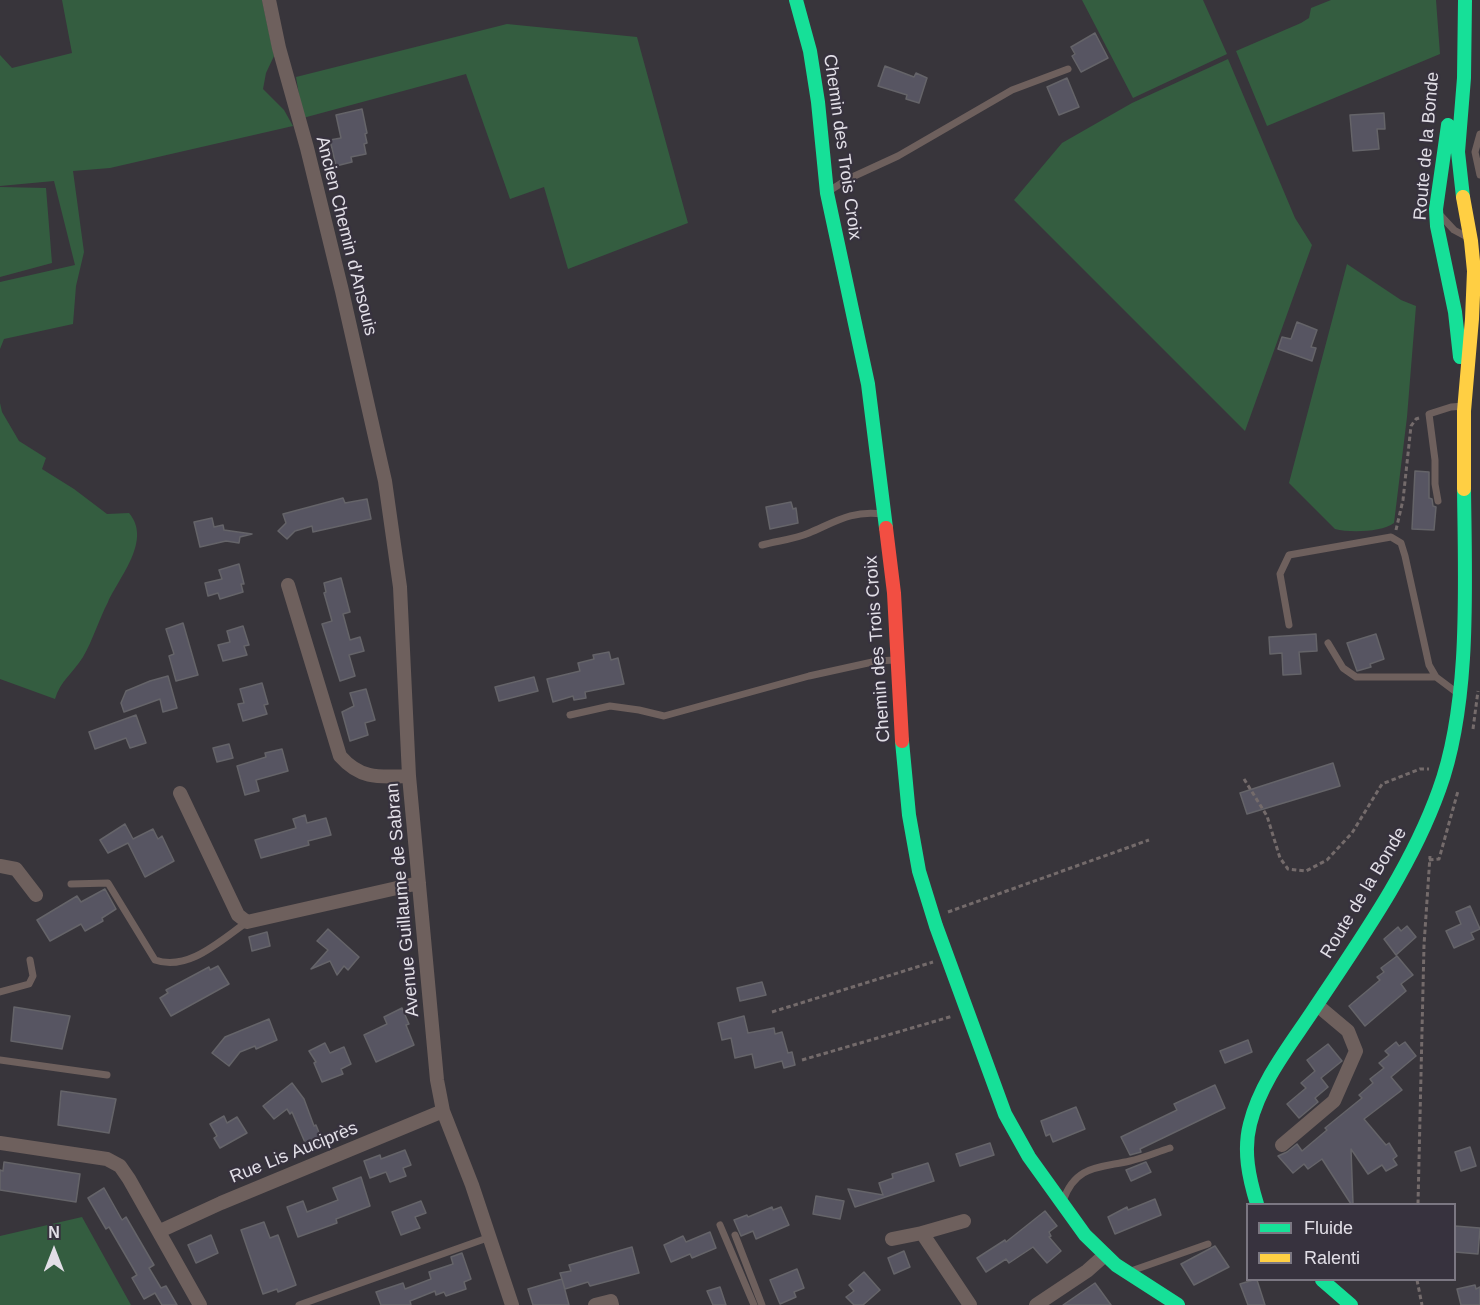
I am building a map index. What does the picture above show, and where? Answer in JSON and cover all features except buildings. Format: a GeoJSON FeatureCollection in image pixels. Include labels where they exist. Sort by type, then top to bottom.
{"type":"FeatureCollection","features":[{"type":"Feature","properties":{"kind":"main road","name":"Chemin des Trois Croix"},"geometry":{"type":"LineString","coordinates":[[796,0],[810,51],[818,102],[827,192],[867,384],[894,593],[909,815],[919,871],[947,957],[1005,1114],[1029,1156],[1085,1235],[1127,1272],[1178,1305]]}},
{"type":"Feature","properties":{"kind":"main road","name":"Route de la Bonde"},"geometry":{"type":"LineString","coordinates":[[1257,1203],[1247,1165],[1247,1140],[1254,1112],[1267,1084],[1413,853],[1427,823],[1446,768],[1467,693],[1464,404],[1455,312],[1439,242],[1436,209],[1452,86],[1454,0]]}},
{"type":"Feature","properties":{"kind":"main road","name":"Route de la Bonde"},"geometry":{"type":"LineString","coordinates":[[1464,404],[1476,237],[1458,150],[1463,84],[1465,0]]}},
{"type":"Feature","properties":{"kind":"main road"},"geometry":{"type":"LineString","coordinates":[[1323,1281],[1352,1305]]}},
{"type":"Feature","properties":{"kind":"street","name":"Ancien Chemin d'Ansouis"},"geometry":{"type":"LineString","coordinates":[[269,0],[279,48],[307,148],[342,291],[385,481]]}},
{"type":"Feature","properties":{"kind":"street","name":"Avenue Guillaume de Sabran"},"geometry":{"type":"LineString","coordinates":[[385,481],[400,587],[410,776],[437,1080],[443,1111],[490,1237],[506,1303]]}},
{"type":"Feature","properties":{"kind":"street"},"geometry":{"type":"LineString","coordinates":[[288,585],[340,756],[349,767],[364,775],[410,776]]}},
{"type":"Feature","properties":{"kind":"street"},"geometry":{"type":"LineString","coordinates":[[180,794],[238,915],[247,922],[419,883]]}},
{"type":"Feature","properties":{"kind":"street"},"geometry":{"type":"LineString","coordinates":[[0,866],[16,869],[36,896]]}},
{"type":"Feature","properties":{"kind":"street"},"geometry":{"type":"LineString","coordinates":[[1282,1144],[1335,1101],[1356,1051],[1348,1031],[1317,1005]]}},
{"type":"Feature","properties":{"kind":"street","name":"Rue Lis Auciprès"},"geometry":{"type":"LineString","coordinates":[[160,1231],[221,1203],[443,1111]]}},
{"type":"Feature","properties":{"kind":"street"},"geometry":{"type":"LineString","coordinates":[[0,1143],[107,1159],[120,1166],[160,1231],[200,1305]]}},
{"type":"Feature","properties":{"kind":"street"},"geometry":{"type":"LineString","coordinates":[[892,1239],[964,1221]]}},
{"type":"Feature","properties":{"kind":"street"},"geometry":{"type":"LineString","coordinates":[[922,1233],[970,1305]]}},
{"type":"Feature","properties":{"kind":"street"},"geometry":{"type":"LineString","coordinates":[[1036,1305],[1087,1271],[1105,1255]]}},
{"type":"Feature","properties":{"kind":"street"},"geometry":{"type":"LineString","coordinates":[[1149,1305],[1161,1294]]}},
{"type":"Feature","properties":{"kind":"street"},"geometry":{"type":"LineString","coordinates":[[595,1305],[611,1301],[612,1305]]}},
{"type":"Feature","properties":{"kind":"lane"},"geometry":{"type":"LineString","coordinates":[[827,192],[848,179],[898,156],[1012,90],[1068,69]]}},
{"type":"Feature","properties":{"kind":"lane"},"geometry":{"type":"LineString","coordinates":[[1480,134],[1479,147],[1475,152],[1480,176]]}},
{"type":"Feature","properties":{"kind":"lane"},"geometry":{"type":"LineString","coordinates":[[1436,209],[1454,230],[1476,237]]}},
{"type":"Feature","properties":{"kind":"lane"},"geometry":{"type":"LineString","coordinates":[[1438,501],[1429,414],[1464,404]]}},
{"type":"Feature","properties":{"kind":"lane"},"geometry":{"type":"LineString","coordinates":[[762,545],[807,534],[864,512],[884,514]]}},
{"type":"Feature","properties":{"kind":"lane"},"geometry":{"type":"LineString","coordinates":[[1289,625],[1280,574],[1289,555],[1381,537],[1394,539],[1401,543],[1405,556],[1429,665],[1436,677]]}},
{"type":"Feature","properties":{"kind":"lane"},"geometry":{"type":"LineString","coordinates":[[1328,643],[1343,668],[1356,677],[1436,677],[1467,693]]}},
{"type":"Feature","properties":{"kind":"lane"},"geometry":{"type":"LineString","coordinates":[[570,716],[610,706],[664,716],[808,676],[877,661],[898,659]]}},
{"type":"Feature","properties":{"kind":"lane"},"geometry":{"type":"LineString","coordinates":[[71,885],[108,883],[155,960],[163,963],[180,963],[209,948],[247,922]]}},
{"type":"Feature","properties":{"kind":"lane"},"geometry":{"type":"LineString","coordinates":[[0,992],[29,984],[33,976],[30,960]]}},
{"type":"Feature","properties":{"kind":"lane"},"geometry":{"type":"LineString","coordinates":[[0,1060],[107,1075]]}},
{"type":"Feature","properties":{"kind":"lane"},"geometry":{"type":"LineString","coordinates":[[1063,1203],[1068,1187],[1080,1174],[1099,1165],[1130,1161],[1170,1148]]}},
{"type":"Feature","properties":{"kind":"lane"},"geometry":{"type":"LineString","coordinates":[[720,1225],[754,1305]]}},
{"type":"Feature","properties":{"kind":"lane"},"geometry":{"type":"LineString","coordinates":[[735,1235],[762,1305]]}},
{"type":"Feature","properties":{"kind":"lane"},"geometry":{"type":"LineString","coordinates":[[299,1305],[490,1237]]}},
{"type":"Feature","properties":{"kind":"lane"},"geometry":{"type":"LineString","coordinates":[[1127,1272],[1208,1244]]}},
{"type":"Feature","properties":{"kind":"path"},"geometry":{"type":"LineString","coordinates":[[1394,539],[1403,500],[1411,426],[1416,419],[1429,414]]}},
{"type":"Feature","properties":{"kind":"path"},"geometry":{"type":"LineString","coordinates":[[1467,693],[1467,734]]}},
{"type":"Feature","properties":{"kind":"path"},"geometry":{"type":"LineString","coordinates":[[1244,779],[1267,816],[1280,858],[1288,869],[1306,871],[1327,860],[1352,833],[1382,784],[1420,770],[1446,768]]}},
{"type":"Feature","properties":{"kind":"path"},"geometry":{"type":"LineString","coordinates":[[934,920],[952,909],[1149,840]]}},
{"type":"Feature","properties":{"kind":"path"},"geometry":{"type":"LineString","coordinates":[[1418,1203],[1424,945],[1428,873],[1432,851]]}},
{"type":"Feature","properties":{"kind":"path"},"geometry":{"type":"LineString","coordinates":[[772,1012],[947,957]]}},
{"type":"Feature","properties":{"kind":"path"},"geometry":{"type":"LineString","coordinates":[[802,1060],[967,1011]]}},
{"type":"Feature","properties":{"kind":"path"},"geometry":{"type":"LineString","coordinates":[[1417,1281],[1422,1305]]}},
{"type":"Feature","properties":{"kind":"green space"},"geometry":{"type":"Polygon","coordinates":[[[62,0],[262,0],[274,56],[266,73],[263,89],[284,110],[293,126],[110,168],[73,171],[84,252],[76,286],[73,324],[4,339],[0,349],[0,282],[75,265],[54,181],[0,186],[0,55],[12,68],[72,53],[62,0]]]}},
{"type":"Feature","properties":{"kind":"green space"},"geometry":{"type":"Polygon","coordinates":[[[1082,0],[1203,0],[1227,54],[1133,98],[1082,0]]]}},
{"type":"Feature","properties":{"kind":"green space"},"geometry":{"type":"Polygon","coordinates":[[[1331,0],[1436,0],[1440,54],[1267,126],[1236,51],[1301,23],[1309,18],[1311,8],[1331,0]]]}},
{"type":"Feature","properties":{"kind":"green space"},"geometry":{"type":"Polygon","coordinates":[[[507,24],[637,37],[688,223],[568,269],[544,187],[510,199],[466,74],[303,118],[296,77],[507,24]]]}},
{"type":"Feature","properties":{"kind":"green space"},"geometry":{"type":"Polygon","coordinates":[[[1228,59],[1295,218],[1312,245],[1245,431],[1014,200],[1062,143],[1132,103],[1228,59]]]}},
{"type":"Feature","properties":{"kind":"green space"},"geometry":{"type":"Polygon","coordinates":[[[0,187],[46,188],[52,263],[0,277],[0,187]]]}},
{"type":"Feature","properties":{"kind":"green space"},"geometry":{"type":"Polygon","coordinates":[[[1347,264],[1401,300],[1416,306],[1407,417],[1394,523],[1366,531],[1335,529],[1289,483],[1347,264]]]}},
{"type":"Feature","properties":{"kind":"green space"},"geometry":{"type":"Polygon","coordinates":[[[0,403],[2,412],[19,441],[46,458],[42,469],[107,514],[129,513],[135,524],[137,535],[132,558],[113,592],[87,650],[60,687],[55,699],[0,679],[0,403]]]}},
{"type":"Feature","properties":{"kind":"green space"},"geometry":{"type":"Polygon","coordinates":[[[82,1217],[131,1305],[0,1305],[0,1236],[82,1217]]]}},
{"type":"Feature","properties":{"kind":"traffic: fast"},"geometry":{"type":"LineString","coordinates":[[796,0],[810,51],[818,102],[827,193],[868,384],[886,528]]}},
{"type":"Feature","properties":{"kind":"traffic: fast"},"geometry":{"type":"LineString","coordinates":[[1463,197],[1458,152],[1464,78],[1465,0]]}},
{"type":"Feature","properties":{"kind":"traffic: fast"},"geometry":{"type":"LineString","coordinates":[[1448,125],[1436,209],[1437,226],[1455,312],[1460,357]]}},
{"type":"Feature","properties":{"kind":"traffic: fast"},"geometry":{"type":"LineString","coordinates":[[1257,1203],[1249,1174],[1247,1154],[1248,1134],[1255,1108],[1278,1062],[1368,928],[1400,874],[1428,819],[1449,756],[1457,719],[1464,642],[1464,489]]}},
{"type":"Feature","properties":{"kind":"traffic: fast"},"geometry":{"type":"LineString","coordinates":[[902,741],[909,815],[919,871],[936,926],[1005,1114],[1029,1157],[1085,1235],[1116,1265],[1178,1305]]}},
{"type":"Feature","properties":{"kind":"traffic: fast"},"geometry":{"type":"LineString","coordinates":[[1323,1281],[1351,1305]]}},
{"type":"Feature","properties":{"kind":"traffic: slow"},"geometry":{"type":"LineString","coordinates":[[1463,197],[1474,271],[1464,411],[1464,489]]}},
{"type":"Feature","properties":{"kind":"traffic: jam"},"geometry":{"type":"LineString","coordinates":[[886,528],[894,593],[902,741]]}}]}
